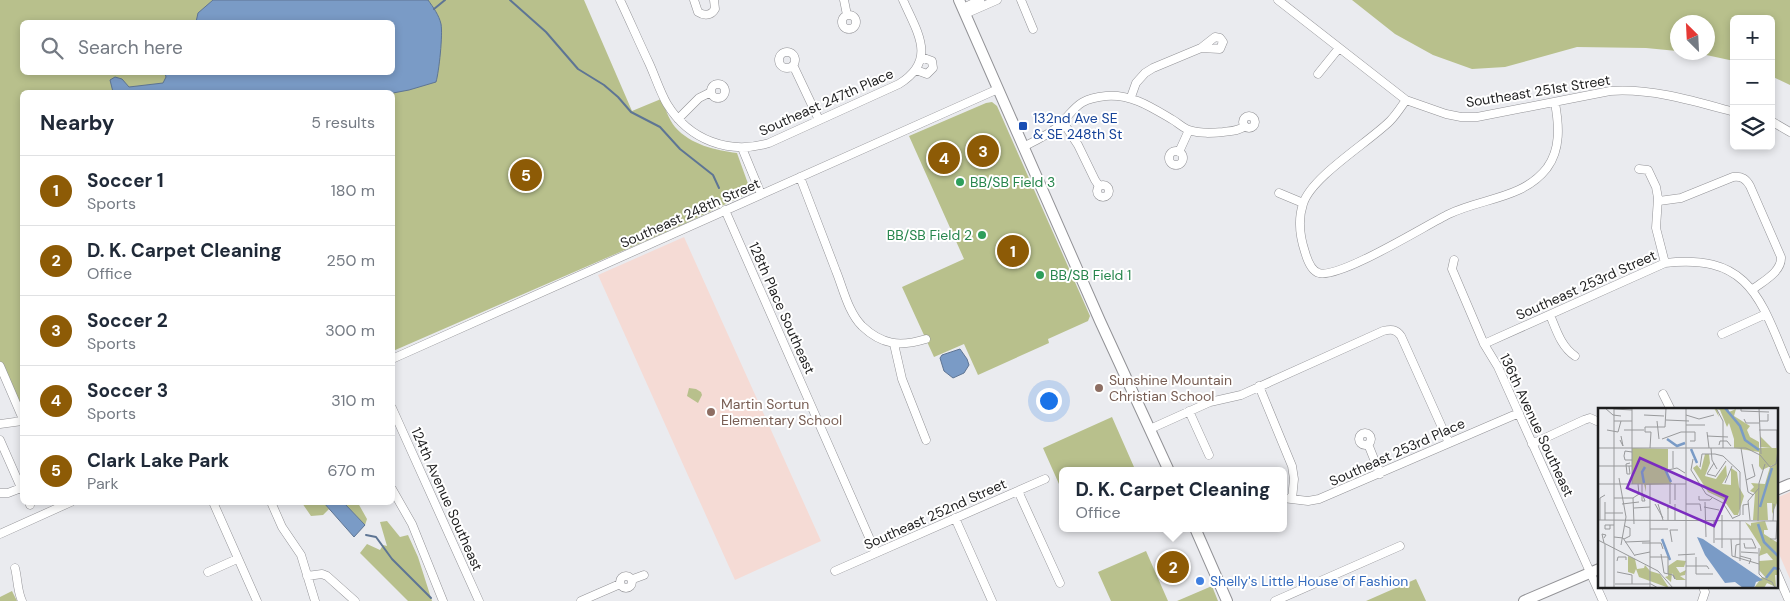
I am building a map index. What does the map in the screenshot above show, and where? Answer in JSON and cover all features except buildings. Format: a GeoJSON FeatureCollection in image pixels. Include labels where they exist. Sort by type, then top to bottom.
{"type":"FeatureCollection","features":[{"type":"Feature","properties":{"kind":"main road"},"geometry":{"type":"LineString","coordinates":[[962,7],[1100,321],[1167,467]]}},
{"type":"Feature","properties":{"kind":"main road"},"geometry":{"type":"LineString","coordinates":[[1778,489],[1790,484]]}},
{"type":"Feature","properties":{"kind":"main road"},"geometry":{"type":"LineString","coordinates":[[1197,532],[1227,601]]}},
{"type":"Feature","properties":{"kind":"main road"},"geometry":{"type":"LineString","coordinates":[[1524,601],[1594,571]]}},
{"type":"Feature","properties":{"kind":"street"},"geometry":{"type":"LineString","coordinates":[[620,0],[667,103],[678,119],[696,135],[711,142],[726,147],[742,148],[761,194]]}},
{"type":"Feature","properties":{"kind":"street"},"geometry":{"type":"LineString","coordinates":[[694,0],[698,12],[706,15],[715,10],[714,0]]}},
{"type":"Feature","properties":{"kind":"street"},"geometry":{"type":"LineString","coordinates":[[844,0],[847,15]]}},
{"type":"Feature","properties":{"kind":"street"},"geometry":{"type":"LineString","coordinates":[[903,0],[922,46],[917,68],[927,74],[933,68],[932,60],[921,57]]}},
{"type":"Feature","properties":{"kind":"street"},"geometry":{"type":"LineString","coordinates":[[962,7],[980,0]]}},
{"type":"Feature","properties":{"kind":"street"},"geometry":{"type":"LineString","coordinates":[[962,7],[997,0]]}},
{"type":"Feature","properties":{"kind":"street"},"geometry":{"type":"LineString","coordinates":[[1021,0],[1033,29]]}},
{"type":"Feature","properties":{"kind":"street"},"geometry":{"type":"LineString","coordinates":[[1278,0],[1406,100],[1391,120],[1315,185],[1303,203],[1300,238],[1309,262],[1319,273],[1337,271],[1368,258],[1448,214],[1467,206],[1511,194],[1527,186],[1548,167],[1554,154],[1558,138],[1555,103]]}},
{"type":"Feature","properties":{"kind":"street"},"geometry":{"type":"LineString","coordinates":[[1131,97],[1136,83],[1145,73],[1201,48]]}},
{"type":"Feature","properties":{"kind":"street"},"geometry":{"type":"LineString","coordinates":[[1318,74],[1339,48]]}},
{"type":"Feature","properties":{"kind":"street"},"geometry":{"type":"LineString","coordinates":[[793,65],[819,120]]}},
{"type":"Feature","properties":{"kind":"street","name":"Southeast 247th Place"},"geometry":{"type":"LineString","coordinates":[[742,148],[756,147],[769,143],[899,84],[908,79],[917,68]]}},
{"type":"Feature","properties":{"kind":"street","name":"Southeast 248th Street"},"geometry":{"type":"LineString","coordinates":[[395,358],[998,90]]}},
{"type":"Feature","properties":{"kind":"street","name":"Southeast 251st Street"},"geometry":{"type":"LineString","coordinates":[[1406,100],[1446,114],[1461,117],[1555,103],[1610,91],[1628,90],[1693,101],[1730,111]]}},
{"type":"Feature","properties":{"kind":"street"},"geometry":{"type":"LineString","coordinates":[[678,119],[699,98],[711,92]]}},
{"type":"Feature","properties":{"kind":"street"},"geometry":{"type":"LineString","coordinates":[[1023,147],[1047,135],[1063,122],[1074,107],[1092,98],[1107,96],[1131,97],[1189,130],[1208,134],[1240,130],[1245,126]]}},
{"type":"Feature","properties":{"kind":"street"},"geometry":{"type":"LineString","coordinates":[[1063,122],[1074,138],[1099,186]]}},
{"type":"Feature","properties":{"kind":"street"},"geometry":{"type":"LineString","coordinates":[[1775,124],[1790,132]]}},
{"type":"Feature","properties":{"kind":"street"},"geometry":{"type":"LineString","coordinates":[[1178,152],[1189,130]]}},
{"type":"Feature","properties":{"kind":"street"},"geometry":{"type":"LineString","coordinates":[[1639,170],[1645,169],[1650,173],[1656,187],[1659,201],[1656,228],[1665,263]]}},
{"type":"Feature","properties":{"kind":"street"},"geometry":{"type":"LineString","coordinates":[[1659,201],[1681,198],[1733,177],[1740,176],[1744,179],[1750,186],[1781,257],[1781,264],[1778,269],[1752,290]]}},
{"type":"Feature","properties":{"kind":"street"},"geometry":{"type":"LineString","coordinates":[[800,177],[846,297],[857,320],[871,333],[894,344],[910,344],[926,339]]}},
{"type":"Feature","properties":{"kind":"street"},"geometry":{"type":"LineString","coordinates":[[1279,193],[1303,203]]}},
{"type":"Feature","properties":{"kind":"street","name":"128th Place Southeast"},"geometry":{"type":"LineString","coordinates":[[725,210],[876,553]]}},
{"type":"Feature","properties":{"kind":"street","name":"136th Avenue Southeast"},"geometry":{"type":"LineString","coordinates":[[1454,260],[1452,270],[1484,344],[1498,367],[1532,444],[1594,571],[1598,584]]}},
{"type":"Feature","properties":{"kind":"street","name":"Southeast 253rd Street"},"geometry":{"type":"LineString","coordinates":[[1484,344],[1665,263],[1689,262],[1712,264],[1730,270],[1742,278],[1752,290],[1766,314],[1790,368]]}},
{"type":"Feature","properties":{"kind":"street"},"geometry":{"type":"LineString","coordinates":[[1722,334],[1766,314]]}},
{"type":"Feature","properties":{"kind":"street"},"geometry":{"type":"LineString","coordinates":[[1550,315],[1562,343],[1575,356]]}},
{"type":"Feature","properties":{"kind":"street"},"geometry":{"type":"LineString","coordinates":[[1150,428],[1210,402],[1234,398],[1383,331],[1392,330],[1402,336],[1449,443]]}},
{"type":"Feature","properties":{"kind":"street"},"geometry":{"type":"LineString","coordinates":[[894,344],[902,378],[926,440]]}},
{"type":"Feature","properties":{"kind":"street"},"geometry":{"type":"LineString","coordinates":[[0,366],[20,412]]}},
{"type":"Feature","properties":{"kind":"street"},"geometry":{"type":"LineString","coordinates":[[1259,386],[1292,466],[1294,479],[1292,499]]}},
{"type":"Feature","properties":{"kind":"street"},"geometry":{"type":"LineString","coordinates":[[1663,394],[1670,408]]}},
{"type":"Feature","properties":{"kind":"street"},"geometry":{"type":"LineString","coordinates":[[1189,411],[1209,455]]}},
{"type":"Feature","properties":{"kind":"street","name":"Southeast 253rd Place"},"geometry":{"type":"LineString","coordinates":[[1287,498],[1308,501],[1319,499],[1519,413]]}},
{"type":"Feature","properties":{"kind":"street","name":"124th Avenue Southeast"},"geometry":{"type":"LineString","coordinates":[[395,415],[479,601]]}},
{"type":"Feature","properties":{"kind":"street"},"geometry":{"type":"LineString","coordinates":[[1532,444],[1584,420],[1590,418],[1598,421]]}},
{"type":"Feature","properties":{"kind":"street"},"geometry":{"type":"LineString","coordinates":[[0,424],[20,421]]}},
{"type":"Feature","properties":{"kind":"street"},"geometry":{"type":"LineString","coordinates":[[0,440],[20,485]]}},
{"type":"Feature","properties":{"kind":"street"},"geometry":{"type":"LineString","coordinates":[[1368,444],[1380,474]]}},
{"type":"Feature","properties":{"kind":"street","name":"Southeast 252nd Street"},"geometry":{"type":"LineString","coordinates":[[835,571],[1044,480]]}},
{"type":"Feature","properties":{"kind":"street"},"geometry":{"type":"LineString","coordinates":[[0,493],[20,490]]}},
{"type":"Feature","properties":{"kind":"street"},"geometry":{"type":"LineString","coordinates":[[1018,491],[1060,583]]}},
{"type":"Feature","properties":{"kind":"street"},"geometry":{"type":"LineString","coordinates":[[395,494],[412,524],[442,601]]}},
{"type":"Feature","properties":{"kind":"street"},"geometry":{"type":"LineString","coordinates":[[0,534],[61,505]]}},
{"type":"Feature","properties":{"kind":"street"},"geometry":{"type":"LineString","coordinates":[[214,505],[257,601]]}},
{"type":"Feature","properties":{"kind":"street"},"geometry":{"type":"LineString","coordinates":[[271,505],[282,527],[300,555],[315,601]]}},
{"type":"Feature","properties":{"kind":"street"},"geometry":{"type":"LineString","coordinates":[[955,518],[992,601]]}},
{"type":"Feature","properties":{"kind":"street"},"geometry":{"type":"LineString","coordinates":[[1275,601],[1400,546]]}},
{"type":"Feature","properties":{"kind":"street"},"geometry":{"type":"LineString","coordinates":[[208,572],[237,559]]}},
{"type":"Feature","properties":{"kind":"street"},"geometry":{"type":"LineString","coordinates":[[15,568],[18,590],[22,601]]}},
{"type":"Feature","properties":{"kind":"street"},"geometry":{"type":"LineString","coordinates":[[307,576],[322,574],[327,576],[355,601]]}},
{"type":"Feature","properties":{"kind":"street"},"geometry":{"type":"LineString","coordinates":[[581,601],[620,584],[619,582],[624,576],[630,576],[632,579],[644,575]]}},
{"type":"Feature","properties":{"kind":"street"},"geometry":{"type":"LineString","coordinates":[[1778,575],[1790,601]]}},
{"type":"Feature","properties":{"kind":"street","name":"136th Avenue Southeast"},"geometry":{"type":"LineString","coordinates":[[1599,588],[1603,601]]}},
{"type":"Feature","properties":{"kind":"street"},"geometry":{"type":"LineString","coordinates":[[1702,601],[1707,589]]}},
{"type":"Feature","properties":{"kind":"shaded area","name":"Martin Sortun Elementary School"},"geometry":{"type":"Polygon","coordinates":[[[684,237],[821,541],[735,580],[598,275],[684,237]]]}},
{"type":"Feature","properties":{"kind":"shaded area"},"geometry":{"type":"Polygon","coordinates":[[[1790,492],[1790,579],[1778,552],[1778,497],[1790,492]]]}},
{"type":"Feature","properties":{"kind":"green space"},"geometry":{"type":"Polygon","coordinates":[[[0,0],[584,0],[632,111],[661,99],[675,127],[688,138],[704,146],[737,153],[751,192],[682,225],[395,350],[395,90],[20,90],[20,412],[0,366],[0,0]]]}},
{"type":"Feature","properties":{"kind":"green space"},"geometry":{"type":"Polygon","coordinates":[[[1352,0],[1790,0],[1790,85],[1775,78],[1775,15],[1730,15],[1730,60],[1715,57],[1715,15],[1670,15],[1670,50],[1577,47],[1505,67],[1472,69],[1433,55],[1395,34],[1352,0]]]}},
{"type":"Feature","properties":{"kind":"green space"},"geometry":{"type":"Polygon","coordinates":[[[992,102],[997,106],[1090,316],[1088,321],[1048,339],[1049,343],[978,375],[964,344],[934,357],[902,287],[964,259],[909,136],[992,102]]]}},
{"type":"Feature","properties":{"kind":"green space"},"geometry":{"type":"Polygon","coordinates":[[[689,388],[701,392],[702,395],[698,403],[687,396],[689,388]]]}},
{"type":"Feature","properties":{"kind":"green space"},"geometry":{"type":"Polygon","coordinates":[[[1112,417],[1134,467],[1059,467],[1059,484],[1043,448],[1112,417]]]}},
{"type":"Feature","properties":{"kind":"green space"},"geometry":{"type":"Polygon","coordinates":[[[303,505],[326,505],[329,509],[323,515],[311,516],[303,505]]]}},
{"type":"Feature","properties":{"kind":"green space"},"geometry":{"type":"Polygon","coordinates":[[[346,505],[359,505],[367,519],[365,525],[346,505]]]}},
{"type":"Feature","properties":{"kind":"green space"},"geometry":{"type":"Polygon","coordinates":[[[387,521],[400,537],[408,535],[418,557],[432,601],[408,601],[360,553],[367,544],[380,550],[383,545],[387,546],[380,522],[387,521]]]}},
{"type":"Feature","properties":{"kind":"green space"},"geometry":{"type":"Polygon","coordinates":[[[1146,551],[1168,601],[1111,601],[1098,572],[1146,551]]]}},
{"type":"Feature","properties":{"kind":"green space"},"geometry":{"type":"Polygon","coordinates":[[[1416,579],[1426,601],[1366,601],[1416,579]]]}},
{"type":"Feature","properties":{"kind":"green space"},"geometry":{"type":"Polygon","coordinates":[[[1212,586],[1218,601],[1177,601],[1212,586]]]}},
{"type":"Feature","properties":{"kind":"green space"},"geometry":{"type":"Polygon","coordinates":[[[12,591],[17,601],[0,601],[0,597],[12,591]]]}},
{"type":"Feature","properties":{"kind":"water"},"geometry":{"type":"Polygon","coordinates":[[[213,0],[428,0],[441,24],[436,82],[395,93],[395,90],[112,90],[110,80],[115,77],[122,79],[129,87],[163,83],[166,75],[395,75],[395,20],[196,20],[198,13],[213,0]]]}},
{"type":"Feature","properties":{"kind":"water"},"geometry":{"type":"Polygon","coordinates":[[[960,349],[969,365],[964,373],[953,378],[944,371],[940,358],[942,355],[960,349]]]}},
{"type":"Feature","properties":{"kind":"water"},"geometry":{"type":"Polygon","coordinates":[[[326,505],[346,505],[365,525],[354,537],[326,505]]]}},
{"type":"Feature","properties":{"kind":"waterway"},"geometry":{"type":"LineString","coordinates":[[434,9],[445,0]]}},
{"type":"Feature","properties":{"kind":"waterway"},"geometry":{"type":"LineString","coordinates":[[510,0],[546,32],[578,69],[604,85],[631,112],[660,127],[680,149],[713,175],[719,188]]}},
{"type":"Feature","properties":{"kind":"waterway"},"geometry":{"type":"LineString","coordinates":[[366,535],[376,537],[392,559],[431,598]]}},
{"type":"Feature","properties":{"kind":"place","name":"132nd Ave SE & SE 248th St"},"geometry":{"type":"Point","coordinates":[1023,126]}},
{"type":"Feature","properties":{"kind":"place","name":"Soccer 2"},"geometry":{"type":"Point","coordinates":[983,151]}},
{"type":"Feature","properties":{"kind":"place","name":"Soccer 3"},"geometry":{"type":"Point","coordinates":[944,158]}},
{"type":"Feature","properties":{"kind":"place","name":"Clark Lake Park"},"geometry":{"type":"Point","coordinates":[526,175]}},
{"type":"Feature","properties":{"kind":"place","name":"BB/SB Field 3"},"geometry":{"type":"Point","coordinates":[960,182]}},
{"type":"Feature","properties":{"kind":"place","name":"BB/SB Field 2"},"geometry":{"type":"Point","coordinates":[982,235]}},
{"type":"Feature","properties":{"kind":"place","name":"Soccer 1"},"geometry":{"type":"Point","coordinates":[1013,251]}},
{"type":"Feature","properties":{"kind":"place","name":"BB/SB Field 1"},"geometry":{"type":"Point","coordinates":[1040,275]}},
{"type":"Feature","properties":{"kind":"place","name":"Sunshine Mountain Christian School"},"geometry":{"type":"Point","coordinates":[1099,388]}},
{"type":"Feature","properties":{"kind":"place","name":"Martin Sortun Elementary School"},"geometry":{"type":"Point","coordinates":[711,412]}},
{"type":"Feature","properties":{"kind":"place","name":"D. K. Carpet Cleaning"},"geometry":{"type":"Point","coordinates":[1173,567]}},
{"type":"Feature","properties":{"kind":"place","name":"Shelly's Little House of Fashion"},"geometry":{"type":"Point","coordinates":[1200,581]}}]}
